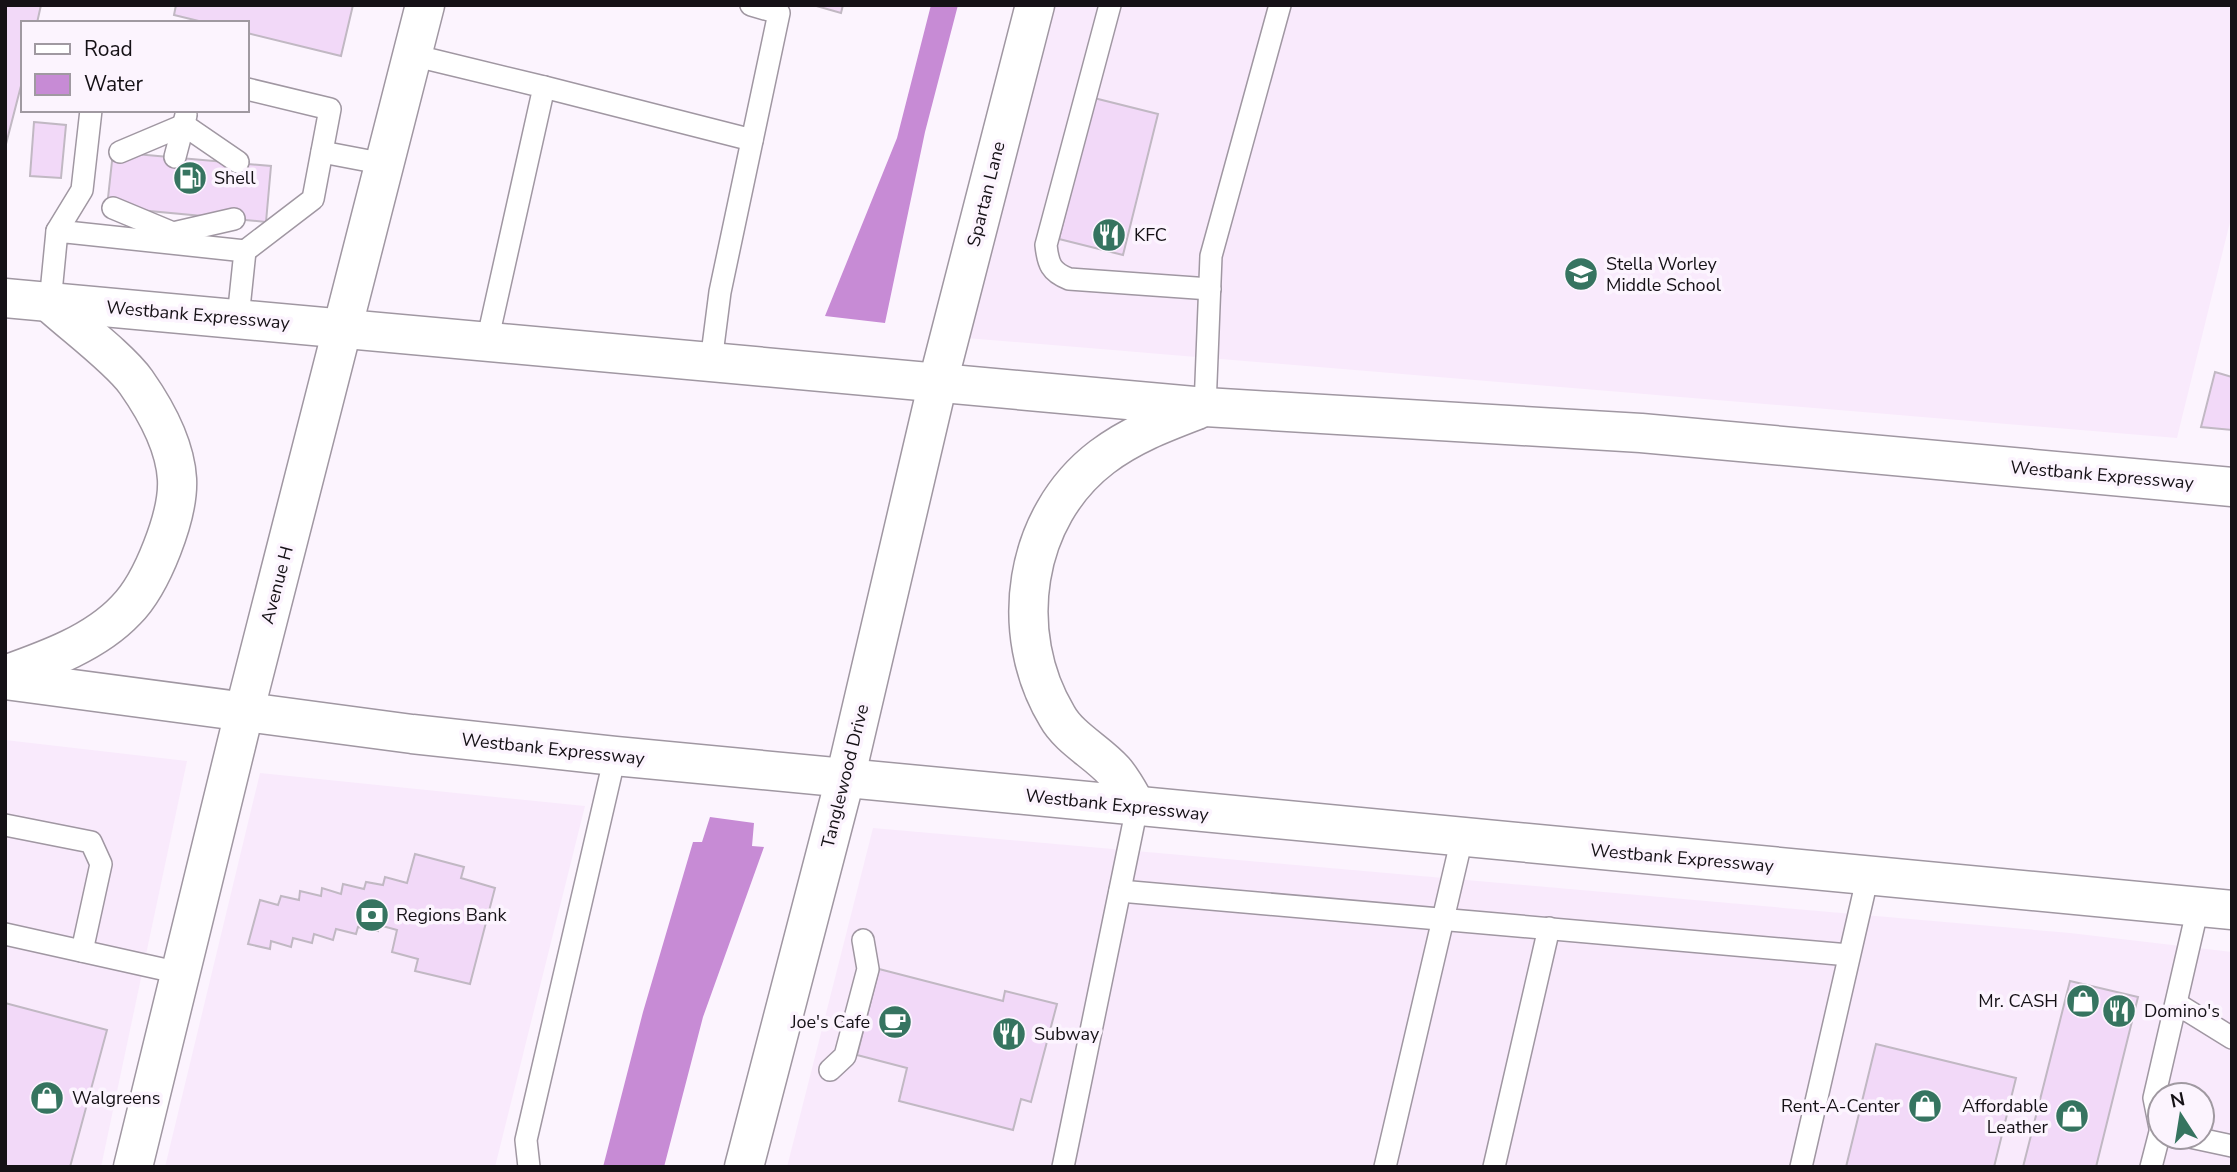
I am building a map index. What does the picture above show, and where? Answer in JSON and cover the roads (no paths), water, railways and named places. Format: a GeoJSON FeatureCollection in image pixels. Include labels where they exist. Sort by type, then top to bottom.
{"type":"FeatureCollection","features":[{"type":"Feature","properties":{"kind":"main road","name":"Avenue H"},"geometry":{"type":"LineString","coordinates":[[133,1167],[244,713],[425,5]]}},
{"type":"Feature","properties":{"kind":"main road","name":"Spartan Lane"},"geometry":{"type":"LineString","coordinates":[[938,382],[1035,5]]}},
{"type":"Feature","properties":{"kind":"main road","name":"Westbank Expressway"},"geometry":{"type":"LineString","coordinates":[[5,298],[1205,407],[1641,433],[2232,487]]}},
{"type":"Feature","properties":{"kind":"main road"},"geometry":{"type":"LineString","coordinates":[[5,675],[46,660],[87,639],[127,610],[154,568],[168,533],[177,479],[164,428],[135,380],[50,303]]}},
{"type":"Feature","properties":{"kind":"main road","name":"Tanglewood Drive"},"geometry":{"type":"LineString","coordinates":[[751,1165],[938,382]]}},
{"type":"Feature","properties":{"kind":"main road"},"geometry":{"type":"LineString","coordinates":[[1137,807],[1115,772],[1058,719],[1039,680],[1030,647],[1028,622],[1031,570],[1045,531],[1065,496],[1100,458],[1140,432],[1205,407]]}},
{"type":"Feature","properties":{"kind":"main road","name":"Westbank Expressway"},"geometry":{"type":"LineString","coordinates":[[5,680],[244,713],[615,756],[2215,908]]}},
{"type":"Feature","properties":{"kind":"lane"},"geometry":{"type":"LineString","coordinates":[[711,362],[720,292],[779,13],[751,5]]}},
{"type":"Feature","properties":{"kind":"lane"},"geometry":{"type":"LineString","coordinates":[[1110,5],[1046,245],[1048,262],[1055,273],[1069,279],[1210,289]]}},
{"type":"Feature","properties":{"kind":"lane"},"geometry":{"type":"LineString","coordinates":[[1205,407],[1212,256],[1280,5]]}},
{"type":"Feature","properties":{"kind":"lane"},"geometry":{"type":"LineString","coordinates":[[412,55],[752,139]]}},
{"type":"Feature","properties":{"kind":"lane"},"geometry":{"type":"LineString","coordinates":[[487,341],[544,87]]}},
{"type":"Feature","properties":{"kind":"lane"},"geometry":{"type":"LineString","coordinates":[[238,318],[245,251],[313,200],[330,108],[248,89]]}},
{"type":"Feature","properties":{"kind":"lane"},"geometry":{"type":"LineString","coordinates":[[50,303],[57,231],[82,190],[91,112]]}},
{"type":"Feature","properties":{"kind":"lane"},"geometry":{"type":"LineString","coordinates":[[120,152],[186,117]]}},
{"type":"Feature","properties":{"kind":"lane"},"geometry":{"type":"LineString","coordinates":[[147,155],[186,117]]}},
{"type":"Feature","properties":{"kind":"lane"},"geometry":{"type":"LineString","coordinates":[[176,157],[186,117]]}},
{"type":"Feature","properties":{"kind":"lane"},"geometry":{"type":"LineString","coordinates":[[186,117],[211,160]]}},
{"type":"Feature","properties":{"kind":"lane"},"geometry":{"type":"LineString","coordinates":[[186,117],[238,162]]}},
{"type":"Feature","properties":{"kind":"lane"},"geometry":{"type":"LineString","coordinates":[[322,152],[385,164]]}},
{"type":"Feature","properties":{"kind":"lane"},"geometry":{"type":"LineString","coordinates":[[113,208],[171,230],[245,251]]}},
{"type":"Feature","properties":{"kind":"lane"},"geometry":{"type":"LineString","coordinates":[[141,211],[171,230]]}},
{"type":"Feature","properties":{"kind":"lane"},"geometry":{"type":"LineString","coordinates":[[171,230],[205,216]]}},
{"type":"Feature","properties":{"kind":"lane"},"geometry":{"type":"LineString","coordinates":[[57,231],[171,230],[234,219]]}},
{"type":"Feature","properties":{"kind":"lane"},"geometry":{"type":"LineString","coordinates":[[529,1167],[526,1140],[615,756]]}},
{"type":"Feature","properties":{"kind":"lane"},"geometry":{"type":"LineString","coordinates":[[1063,1167],[1137,807]]}},
{"type":"Feature","properties":{"kind":"lane"},"geometry":{"type":"LineString","coordinates":[[5,825],[91,842],[100,864],[82,951]]}},
{"type":"Feature","properties":{"kind":"lane"},"geometry":{"type":"LineString","coordinates":[[1385,1167],[1462,838]]}},
{"type":"Feature","properties":{"kind":"lane"},"geometry":{"type":"LineString","coordinates":[[1801,1167],[1868,875]]}},
{"type":"Feature","properties":{"kind":"lane"},"geometry":{"type":"LineString","coordinates":[[1119,891],[1849,955]]}},
{"type":"Feature","properties":{"kind":"lane"},"geometry":{"type":"LineString","coordinates":[[2158,1081],[2177,1004],[2215,908]]}},
{"type":"Feature","properties":{"kind":"lane"},"geometry":{"type":"LineString","coordinates":[[1494,1167],[1549,929]]}},
{"type":"Feature","properties":{"kind":"lane"},"geometry":{"type":"LineString","coordinates":[[5,934],[180,974]]}},
{"type":"Feature","properties":{"kind":"lane"},"geometry":{"type":"LineString","coordinates":[[830,1070],[845,1056],[868,969],[863,940]]}},
{"type":"Feature","properties":{"kind":"lane"},"geometry":{"type":"LineString","coordinates":[[2177,1004],[2232,1038]]}},
{"type":"Feature","properties":{"kind":"water"},"geometry":{"type":"Polygon","coordinates":[[[931,5],[958,5],[925,132],[885,323],[825,316],[897,138],[931,5]]]}},
{"type":"Feature","properties":{"kind":"water"},"geometry":{"type":"Polygon","coordinates":[[[710,817],[754,823],[752,846],[764,847],[703,1017],[664,1167],[603,1167],[643,1012],[693,842],[702,842],[710,817]]]}},
{"type":"Feature","properties":{"kind":"place","name":"Shell"},"geometry":{"type":"Point","coordinates":[190,178]}},
{"type":"Feature","properties":{"kind":"place","name":"KFC"},"geometry":{"type":"Point","coordinates":[1109,235]}},
{"type":"Feature","properties":{"kind":"place","name":"Stella Worley Middle School"},"geometry":{"type":"Point","coordinates":[1581,274]}},
{"type":"Feature","properties":{"kind":"place","name":"Regions Bank"},"geometry":{"type":"Point","coordinates":[372,915]}},
{"type":"Feature","properties":{"kind":"place","name":"Mr. CASH"},"geometry":{"type":"Point","coordinates":[2083,1001]}},
{"type":"Feature","properties":{"kind":"place","name":"Domino's"},"geometry":{"type":"Point","coordinates":[2119,1011]}},
{"type":"Feature","properties":{"kind":"place","name":"Joe's Cafe"},"geometry":{"type":"Point","coordinates":[895,1022]}},
{"type":"Feature","properties":{"kind":"place","name":"Subway"},"geometry":{"type":"Point","coordinates":[1009,1034]}},
{"type":"Feature","properties":{"kind":"place","name":"Walgreens"},"geometry":{"type":"Point","coordinates":[47,1098]}},
{"type":"Feature","properties":{"kind":"place","name":"Rent-A-Center"},"geometry":{"type":"Point","coordinates":[1925,1106]}},
{"type":"Feature","properties":{"kind":"place","name":"Affordable Leather"},"geometry":{"type":"Point","coordinates":[2072,1116]}}]}
